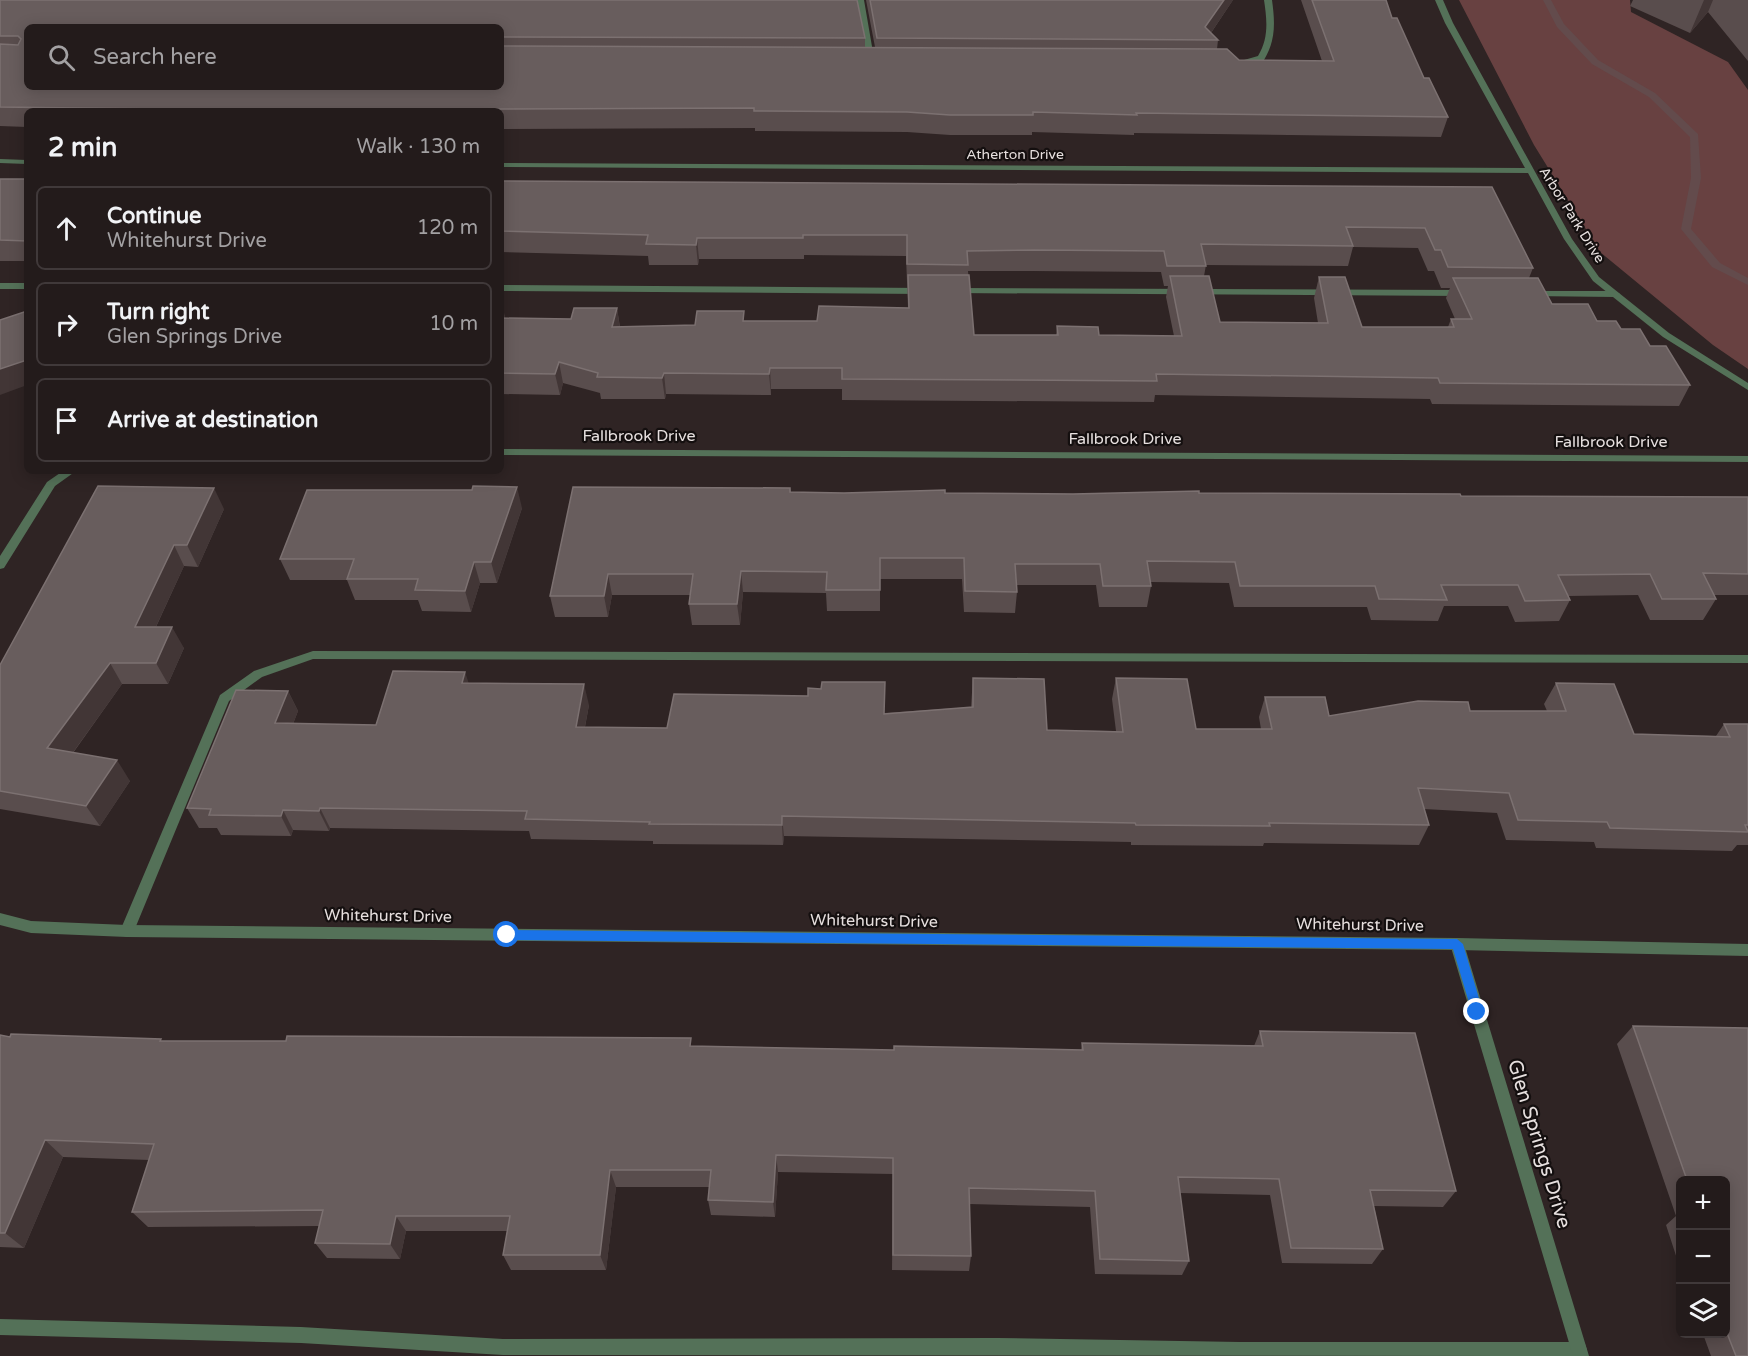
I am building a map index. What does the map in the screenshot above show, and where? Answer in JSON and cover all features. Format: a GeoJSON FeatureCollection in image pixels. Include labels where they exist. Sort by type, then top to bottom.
{"type":"FeatureCollection","features":[{"type":"Feature","properties":{"kind":"street"},"geometry":{"type":"LineString","coordinates":[[860,0],[872,62]]}},
{"type":"Feature","properties":{"kind":"street"},"geometry":{"type":"LineString","coordinates":[[1233,64],[1245,64],[1261,58],[1269,45],[1271,19],[1268,0]]}},
{"type":"Feature","properties":{"kind":"street","name":"Arbor Park Drive"},"geometry":{"type":"LineString","coordinates":[[1440,0],[1449,23],[1529,171],[1568,239],[1596,279],[1666,335],[1748,387]]}},
{"type":"Feature","properties":{"kind":"street"},"geometry":{"type":"LineString","coordinates":[[860,62],[884,62]]}},
{"type":"Feature","properties":{"kind":"street"},"geometry":{"type":"LineString","coordinates":[[0,161],[24,162]]}},
{"type":"Feature","properties":{"kind":"street","name":"Atherton Drive"},"geometry":{"type":"LineString","coordinates":[[504,165],[1529,171]]}},
{"type":"Feature","properties":{"kind":"street"},"geometry":{"type":"LineString","coordinates":[[0,286],[24,286]]}},
{"type":"Feature","properties":{"kind":"street"},"geometry":{"type":"LineString","coordinates":[[504,288],[932,291]]}},
{"type":"Feature","properties":{"kind":"street"},"geometry":{"type":"LineString","coordinates":[[944,291],[1471,293]]}},
{"type":"Feature","properties":{"kind":"street"},"geometry":{"type":"LineString","coordinates":[[1519,293],[1615,294]]}},
{"type":"Feature","properties":{"kind":"street","name":"Fallbrook Drive"},"geometry":{"type":"LineString","coordinates":[[504,452],[1748,459]]}},
{"type":"Feature","properties":{"kind":"street"},"geometry":{"type":"LineString","coordinates":[[0,565],[51,484],[66,474]]}},
{"type":"Feature","properties":{"kind":"street"},"geometry":{"type":"LineString","coordinates":[[127,931],[224,698],[258,674],[314,655],[1748,659]]}},
{"type":"Feature","properties":{"kind":"street","name":"Whitehurst Drive"},"geometry":{"type":"LineString","coordinates":[[0,919],[31,927],[127,931],[1457,944],[1748,950]]}},
{"type":"Feature","properties":{"kind":"street","name":"Glen Springs Drive"},"geometry":{"type":"LineString","coordinates":[[1457,944],[1580,1353]]}},
{"type":"Feature","properties":{"kind":"street"},"geometry":{"type":"LineString","coordinates":[[0,1327],[301,1335],[482,1351],[1580,1353]]}},
{"type":"Feature","properties":{"kind":"shaded area"},"geometry":{"type":"Polygon","coordinates":[[[1459,0],[1630,0],[1631,12],[1728,62],[1748,90],[1748,369],[1713,345],[1600,252],[1534,145],[1459,0]]]}},
{"type":"Feature","properties":{"kind":"building"},"geometry":{"type":"Polygon","coordinates":[[[0,0],[857,0],[865,38],[504,37],[504,24],[24,24],[24,90],[504,90],[504,46],[1227,49],[1239,60],[1334,61],[1312,0],[1386,0],[1392,18],[1397,18],[1424,78],[1429,78],[1448,117],[1033,112],[1033,115],[950,115],[907,112],[754,111],[754,108],[0,107],[0,44],[18,45],[21,39],[18,36],[0,36],[0,0]]]}},
{"type":"Feature","properties":{"kind":"building"},"geometry":{"type":"Polygon","coordinates":[[[870,0],[1224,0],[1205,27],[1218,40],[877,38],[870,0]]]}},
{"type":"Feature","properties":{"kind":"building"},"geometry":{"type":"Polygon","coordinates":[[[0,179],[24,179],[24,241],[0,240],[0,179]]]}},
{"type":"Feature","properties":{"kind":"building"},"geometry":{"type":"Polygon","coordinates":[[[504,181],[1492,187],[1533,268],[1448,267],[1441,250],[1435,250],[1425,228],[1346,227],[1353,246],[1201,244],[1206,266],[1167,266],[1164,251],[1034,250],[967,251],[968,265],[907,264],[907,235],[697,238],[696,245],[646,244],[648,235],[504,231],[504,181]]]}},
{"type":"Feature","properties":{"kind":"building"},"geometry":{"type":"Polygon","coordinates":[[[908,275],[969,275],[974,335],[1058,335],[1057,326],[1098,327],[1099,335],[1182,336],[1170,276],[1209,276],[1220,322],[1328,323],[1319,277],[1345,277],[1362,327],[1454,327],[1451,319],[1472,319],[1453,278],[1538,278],[1552,304],[1588,304],[1597,321],[1616,321],[1621,329],[1640,329],[1650,346],[1666,346],[1690,385],[1440,383],[1438,378],[1156,374],[1157,381],[842,379],[842,368],[770,368],[769,374],[664,373],[662,378],[597,377],[598,373],[559,362],[555,374],[504,373],[504,318],[571,319],[574,308],[617,308],[612,327],[695,325],[697,311],[744,311],[743,321],[817,321],[819,306],[909,308],[908,275]]]}},
{"type":"Feature","properties":{"kind":"building"},"geometry":{"type":"Polygon","coordinates":[[[24,312],[24,361],[0,369],[0,320],[24,312]]]}},
{"type":"Feature","properties":{"kind":"building"},"geometry":{"type":"Polygon","coordinates":[[[98,486],[214,488],[187,545],[174,545],[135,627],[172,627],[156,663],[110,663],[47,748],[117,760],[86,806],[0,791],[0,665],[98,486]]]}},
{"type":"Feature","properties":{"kind":"building"},"geometry":{"type":"Polygon","coordinates":[[[473,486],[517,487],[491,562],[474,562],[465,591],[415,590],[418,579],[347,579],[354,559],[280,559],[307,490],[472,490],[473,486]]]}},
{"type":"Feature","properties":{"kind":"building"},"geometry":{"type":"Polygon","coordinates":[[[573,487],[790,488],[790,492],[844,493],[945,490],[945,493],[1073,494],[1199,491],[1199,493],[1460,494],[1461,496],[1748,497],[1748,574],[1703,573],[1716,599],[1662,599],[1650,574],[1558,575],[1570,600],[1525,601],[1518,585],[1441,585],[1447,600],[1379,599],[1375,586],[1240,586],[1235,562],[1147,561],[1151,586],[1103,586],[1100,564],[1015,564],[1017,592],[965,591],[964,558],[880,558],[880,590],[826,590],[827,572],[741,571],[737,604],[689,604],[693,574],[608,574],[604,596],[550,596],[573,487]]]}},
{"type":"Feature","properties":{"kind":"building"},"geometry":{"type":"Polygon","coordinates":[[[393,671],[465,672],[462,683],[584,684],[576,727],[667,728],[674,694],[808,696],[808,688],[821,689],[822,682],[885,682],[884,714],[973,707],[973,678],[1044,679],[1047,730],[1123,732],[1116,678],[1187,679],[1196,729],[1272,729],[1265,697],[1325,697],[1329,716],[1418,701],[1468,702],[1470,711],[1566,711],[1556,683],[1614,684],[1634,734],[1730,737],[1724,724],[1748,724],[1748,825],[1745,825],[1748,832],[1610,828],[1607,822],[1518,820],[1509,793],[1418,788],[1429,825],[1269,823],[1270,826],[1136,825],[1135,823],[782,816],[782,825],[649,824],[650,822],[525,819],[527,811],[320,808],[319,811],[283,810],[281,816],[209,815],[211,809],[187,808],[236,690],[288,691],[275,723],[376,725],[393,671]]]}},
{"type":"Feature","properties":{"kind":"building"},"geometry":{"type":"Polygon","coordinates":[[[1633,1026],[1748,1028],[1748,1356],[1736,1356],[1729,1338],[1730,1176],[1686,1176],[1633,1026]]]}},
{"type":"Feature","properties":{"kind":"building"},"geometry":{"type":"Polygon","coordinates":[[[1260,1031],[1415,1033],[1456,1191],[1370,1190],[1383,1249],[1291,1248],[1279,1179],[1178,1177],[1189,1261],[1100,1259],[1095,1191],[969,1188],[971,1256],[893,1255],[893,1158],[776,1155],[773,1202],[708,1200],[711,1170],[610,1170],[600,1255],[503,1255],[510,1216],[396,1216],[390,1244],[315,1243],[323,1210],[132,1212],[154,1144],[45,1140],[5,1233],[0,1233],[0,1035],[161,1039],[160,1041],[286,1041],[287,1036],[691,1038],[690,1046],[894,1050],[894,1046],[1083,1050],[1082,1043],[1263,1046],[1260,1031]]]}},
{"type":"Feature","properties":{"kind":"waterway"},"geometry":{"type":"LineString","coordinates":[[1547,0],[1560,25],[1595,62],[1652,95],[1695,136],[1696,178],[1686,229],[1716,265],[1748,282]]}},
{"type":"Feature","properties":{"kind":"route"},"geometry":{"type":"LineString","coordinates":[[507,935],[1457,944],[1477,1012]]}}]}
